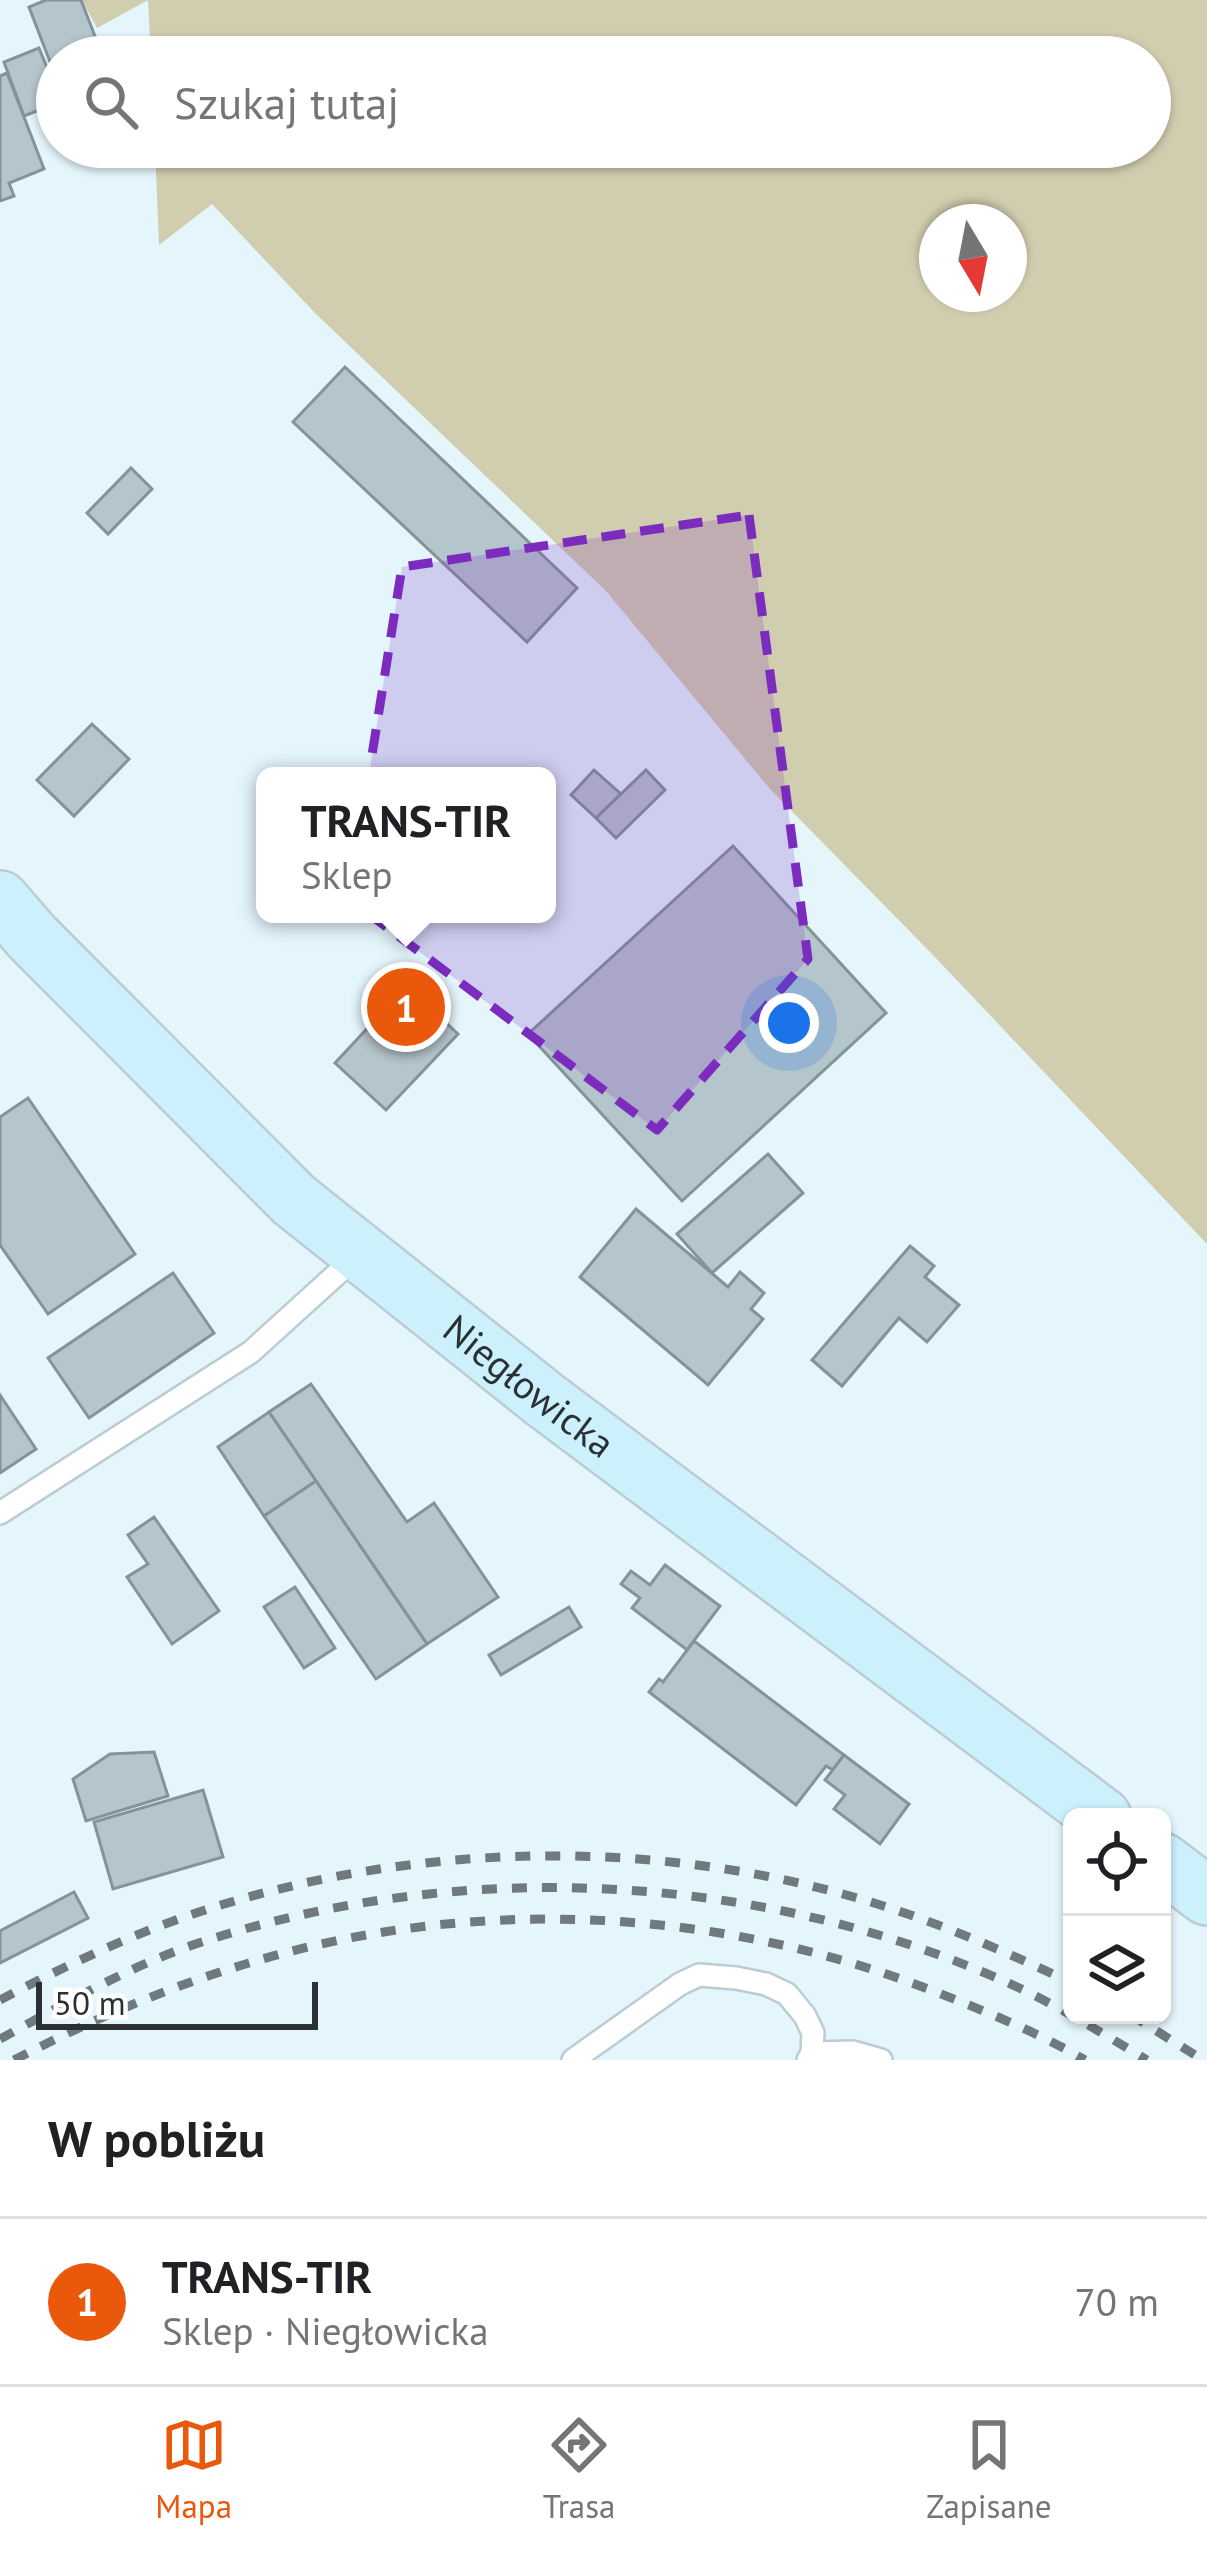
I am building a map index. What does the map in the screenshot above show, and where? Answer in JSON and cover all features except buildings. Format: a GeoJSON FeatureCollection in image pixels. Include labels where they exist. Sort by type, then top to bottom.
{"type":"FeatureCollection","features":[{"type":"Feature","properties":{"kind":"street","name":"Niegłowicka"},"geometry":{"type":"LineString","coordinates":[[0,901],[295,1200],[545,1400],[1090,1808]]}},
{"type":"Feature","properties":{"kind":"street"},"geometry":{"type":"LineString","coordinates":[[1171,1869],[1207,1895]]}},
{"type":"Feature","properties":{"kind":"lane"},"geometry":{"type":"LineString","coordinates":[[0,1513],[251,1352],[361,1253]]}},
{"type":"Feature","properties":{"kind":"lane"},"geometry":{"type":"LineString","coordinates":[[573,2060],[699,1975],[766,1984],[787,1994],[813,2033],[810,2057],[853,2053],[881,2060]]}},
{"type":"Feature","properties":{"kind":"highlighted area"},"geometry":{"type":"Polygon","coordinates":[[[749,515],[808,959],[657,1130],[349,899],[402,567],[749,515]]]}},
{"type":"Feature","properties":{"kind":"shaded area"},"geometry":{"type":"Polygon","coordinates":[[[82,0],[148,0],[97,28],[82,0]]]}},
{"type":"Feature","properties":{"kind":"shaded area"},"geometry":{"type":"Polygon","coordinates":[[[148,0],[1207,0],[1207,1244],[770,789],[606,591],[315,313],[212,204],[159,245],[156,168],[1171,168],[1171,36],[150,36],[148,0]]]}},
{"type":"Feature","properties":{"kind":"railway"},"geometry":{"type":"LineString","coordinates":[[0,2000],[155,1928],[292,1886],[377,1869],[552,1856],[727,1869],[812,1886],[941,1926],[1063,1979]]}},
{"type":"Feature","properties":{"kind":"railway"},"geometry":{"type":"LineString","coordinates":[[0,2039],[152,1961],[303,1914],[404,1897],[506,1888],[608,1889],[710,1899],[811,1917],[909,1945],[1023,1990],[1147,2060]]}},
{"type":"Feature","properties":{"kind":"railway"},"geometry":{"type":"LineString","coordinates":[[14,2060],[129,2006],[249,1963],[334,1941],[507,1920],[595,1920],[768,1942],[936,1992],[1085,2060]]}},
{"type":"Feature","properties":{"kind":"railway"},"geometry":{"type":"LineString","coordinates":[[1145,2024],[1203,2060]]}},
{"type":"Feature","properties":{"kind":"place","name":"TRANS-TIR"},"geometry":{"type":"Point","coordinates":[406,1007]}}]}
